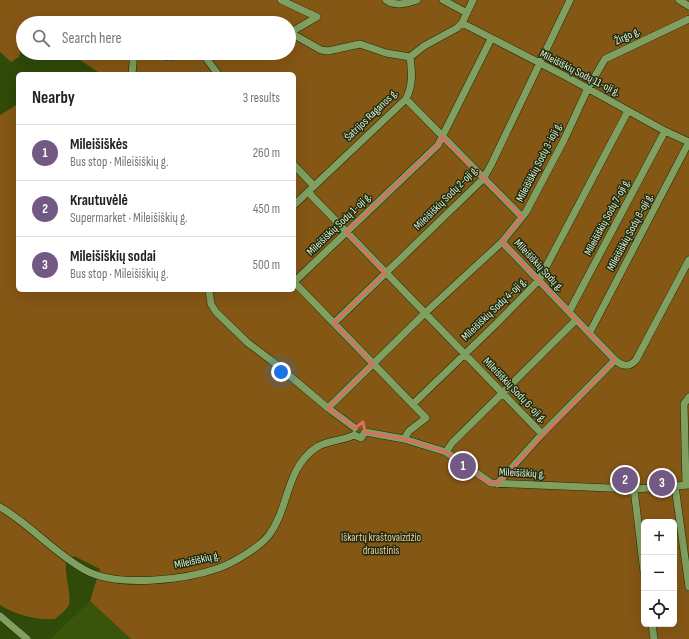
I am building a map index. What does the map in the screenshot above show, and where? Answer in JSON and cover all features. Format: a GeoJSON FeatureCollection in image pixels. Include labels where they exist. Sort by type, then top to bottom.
{"type":"FeatureCollection","features":[{"type":"Feature","properties":{"kind":"street"},"geometry":{"type":"LineString","coordinates":[[281,0],[317,17],[296,29]]}},
{"type":"Feature","properties":{"kind":"street"},"geometry":{"type":"LineString","coordinates":[[386,0],[392,3],[406,4],[417,0]]}},
{"type":"Feature","properties":{"kind":"street"},"geometry":{"type":"LineString","coordinates":[[443,0],[467,13]]}},
{"type":"Feature","properties":{"kind":"street"},"geometry":{"type":"LineString","coordinates":[[296,36],[320,50],[328,51],[360,44],[386,53],[410,57],[424,46],[462,23],[473,0]]}},
{"type":"Feature","properties":{"kind":"street"},"geometry":{"type":"LineString","coordinates":[[538,64],[570,0]]}},
{"type":"Feature","properties":{"kind":"street"},"geometry":{"type":"LineString","coordinates":[[679,0],[689,6]]}},
{"type":"Feature","properties":{"kind":"street","name":"Žirgo g."},"geometry":{"type":"LineString","coordinates":[[588,88],[602,64],[611,55],[689,19]]}},
{"type":"Feature","properties":{"kind":"street","name":"Mileišiškių Sodų 11-oji g."},"geometry":{"type":"LineString","coordinates":[[462,23],[538,64],[588,88],[665,131],[689,142]]}},
{"type":"Feature","properties":{"kind":"street","name":"Mileišiškių Sodų 1-oji g."},"geometry":{"type":"LineString","coordinates":[[296,280],[438,145],[491,39]]}},
{"type":"Feature","properties":{"kind":"street","name":"Šatrijos Raganos g."},"geometry":{"type":"LineString","coordinates":[[296,203],[406,99],[411,83],[410,57]]}},
{"type":"Feature","properties":{"kind":"street"},"geometry":{"type":"LineString","coordinates":[[132,72],[133,60]]}},
{"type":"Feature","properties":{"kind":"street"},"geometry":{"type":"LineString","coordinates":[[207,60],[216,72]]}},
{"type":"Feature","properties":{"kind":"street","name":"Mileišiškių Sodų 2-oji g."},"geometry":{"type":"LineString","coordinates":[[334,323],[483,179],[538,64]]}},
{"type":"Feature","properties":{"kind":"street","name":"Mileišiškių Sodų 3-ioji g."},"geometry":{"type":"LineString","coordinates":[[502,242],[522,217],[564,140],[588,88]]}},
{"type":"Feature","properties":{"kind":"street"},"geometry":{"type":"LineString","coordinates":[[406,99],[522,217]]}},
{"type":"Feature","properties":{"kind":"street","name":"Mileišiškių Sodų 4-oji g."},"geometry":{"type":"LineString","coordinates":[[413,404],[539,280],[628,110]]}},
{"type":"Feature","properties":{"kind":"street","name":"Mileišiškių Sodų 7-oji g."},"geometry":{"type":"LineString","coordinates":[[569,312],[665,131]]}},
{"type":"Feature","properties":{"kind":"street","name":"Mileišiškių Sodų 8-oji g."},"geometry":{"type":"LineString","coordinates":[[590,332],[689,142]]}},
{"type":"Feature","properties":{"kind":"street"},"geometry":{"type":"LineString","coordinates":[[296,167],[314,186]]}},
{"type":"Feature","properties":{"kind":"street","name":"Mileišiškių Sodų 6-oji g."},"geometry":{"type":"LineString","coordinates":[[308,192],[542,434],[497,484]]}},
{"type":"Feature","properties":{"kind":"street","name":"Mileišiškių Sodų g."},"geometry":{"type":"LineString","coordinates":[[328,408],[425,313],[502,242],[576,320],[590,332],[615,360]]}},
{"type":"Feature","properties":{"kind":"street"},"geometry":{"type":"LineString","coordinates":[[542,434],[615,360],[627,366],[636,360],[689,260]]}},
{"type":"Feature","properties":{"kind":"street","name":"Mileišiškių Sodų 1-oji g."},"geometry":{"type":"LineString","coordinates":[[296,284],[413,404],[426,420],[410,431],[404,439]]}},
{"type":"Feature","properties":{"kind":"street"},"geometry":{"type":"LineString","coordinates":[[209,292],[211,304],[216,312],[239,335],[355,431]]}},
{"type":"Feature","properties":{"kind":"street"},"geometry":{"type":"LineString","coordinates":[[446,452],[452,443],[576,320]]}},
{"type":"Feature","properties":{"kind":"street"},"geometry":{"type":"LineString","coordinates":[[687,485],[684,404],[689,396]]}},
{"type":"Feature","properties":{"kind":"street","name":"Mileišiškių g."},"geometry":{"type":"LineString","coordinates":[[0,508],[12,514],[57,551],[94,574],[106,578],[136,580],[202,573],[227,565],[268,537],[278,519],[292,477],[304,458],[319,446],[346,439],[355,431],[361,438],[365,432],[404,439],[446,452],[486,481],[497,484],[634,489],[687,485]]}},
{"type":"Feature","properties":{"kind":"street"},"geometry":{"type":"LineString","coordinates":[[675,486],[689,587]]}},
{"type":"Feature","properties":{"kind":"street"},"geometry":{"type":"LineString","coordinates":[[634,489],[642,555]]}},
{"type":"Feature","properties":{"kind":"street"},"geometry":{"type":"LineString","coordinates":[[0,616],[28,639]]}},
{"type":"Feature","properties":{"kind":"street"},"geometry":{"type":"LineString","coordinates":[[652,627],[654,639]]}},
{"type":"Feature","properties":{"kind":"highlighted area"},"geometry":{"type":"Polygon","coordinates":[[[442,137],[522,217],[502,242],[615,360],[497,484],[486,481],[446,452],[404,439],[365,432],[363,422],[355,428],[328,408],[373,364],[334,323],[385,273],[346,232],[438,145],[442,137]]]}},
{"type":"Feature","properties":{"kind":"shaded area"},"geometry":{"type":"Polygon","coordinates":[[[90,601],[131,639],[50,639],[90,601]]]}},
{"type":"Feature","properties":{"kind":"green space","name":"Iškartų kraštovaizdžio draustinis"},"geometry":{"type":"Polygon","coordinates":[[[0,0],[689,0],[689,639],[131,639],[90,601],[100,569],[74,556],[66,561],[66,574],[70,599],[69,604],[66,609],[55,619],[40,619],[26,616],[13,612],[0,605],[0,115],[16,105],[16,292],[296,292],[296,72],[98,72],[80,60],[296,60],[296,16],[16,16],[16,59],[11,62],[0,52],[0,0]]]}},
{"type":"Feature","properties":{"kind":"place","name":"Mileišiškės"},"geometry":{"type":"Point","coordinates":[463,466]}},
{"type":"Feature","properties":{"kind":"place","name":"Krautuvėlė"},"geometry":{"type":"Point","coordinates":[625,480]}},
{"type":"Feature","properties":{"kind":"place","name":"Mileišiškių sodai"},"geometry":{"type":"Point","coordinates":[662,483]}}]}
